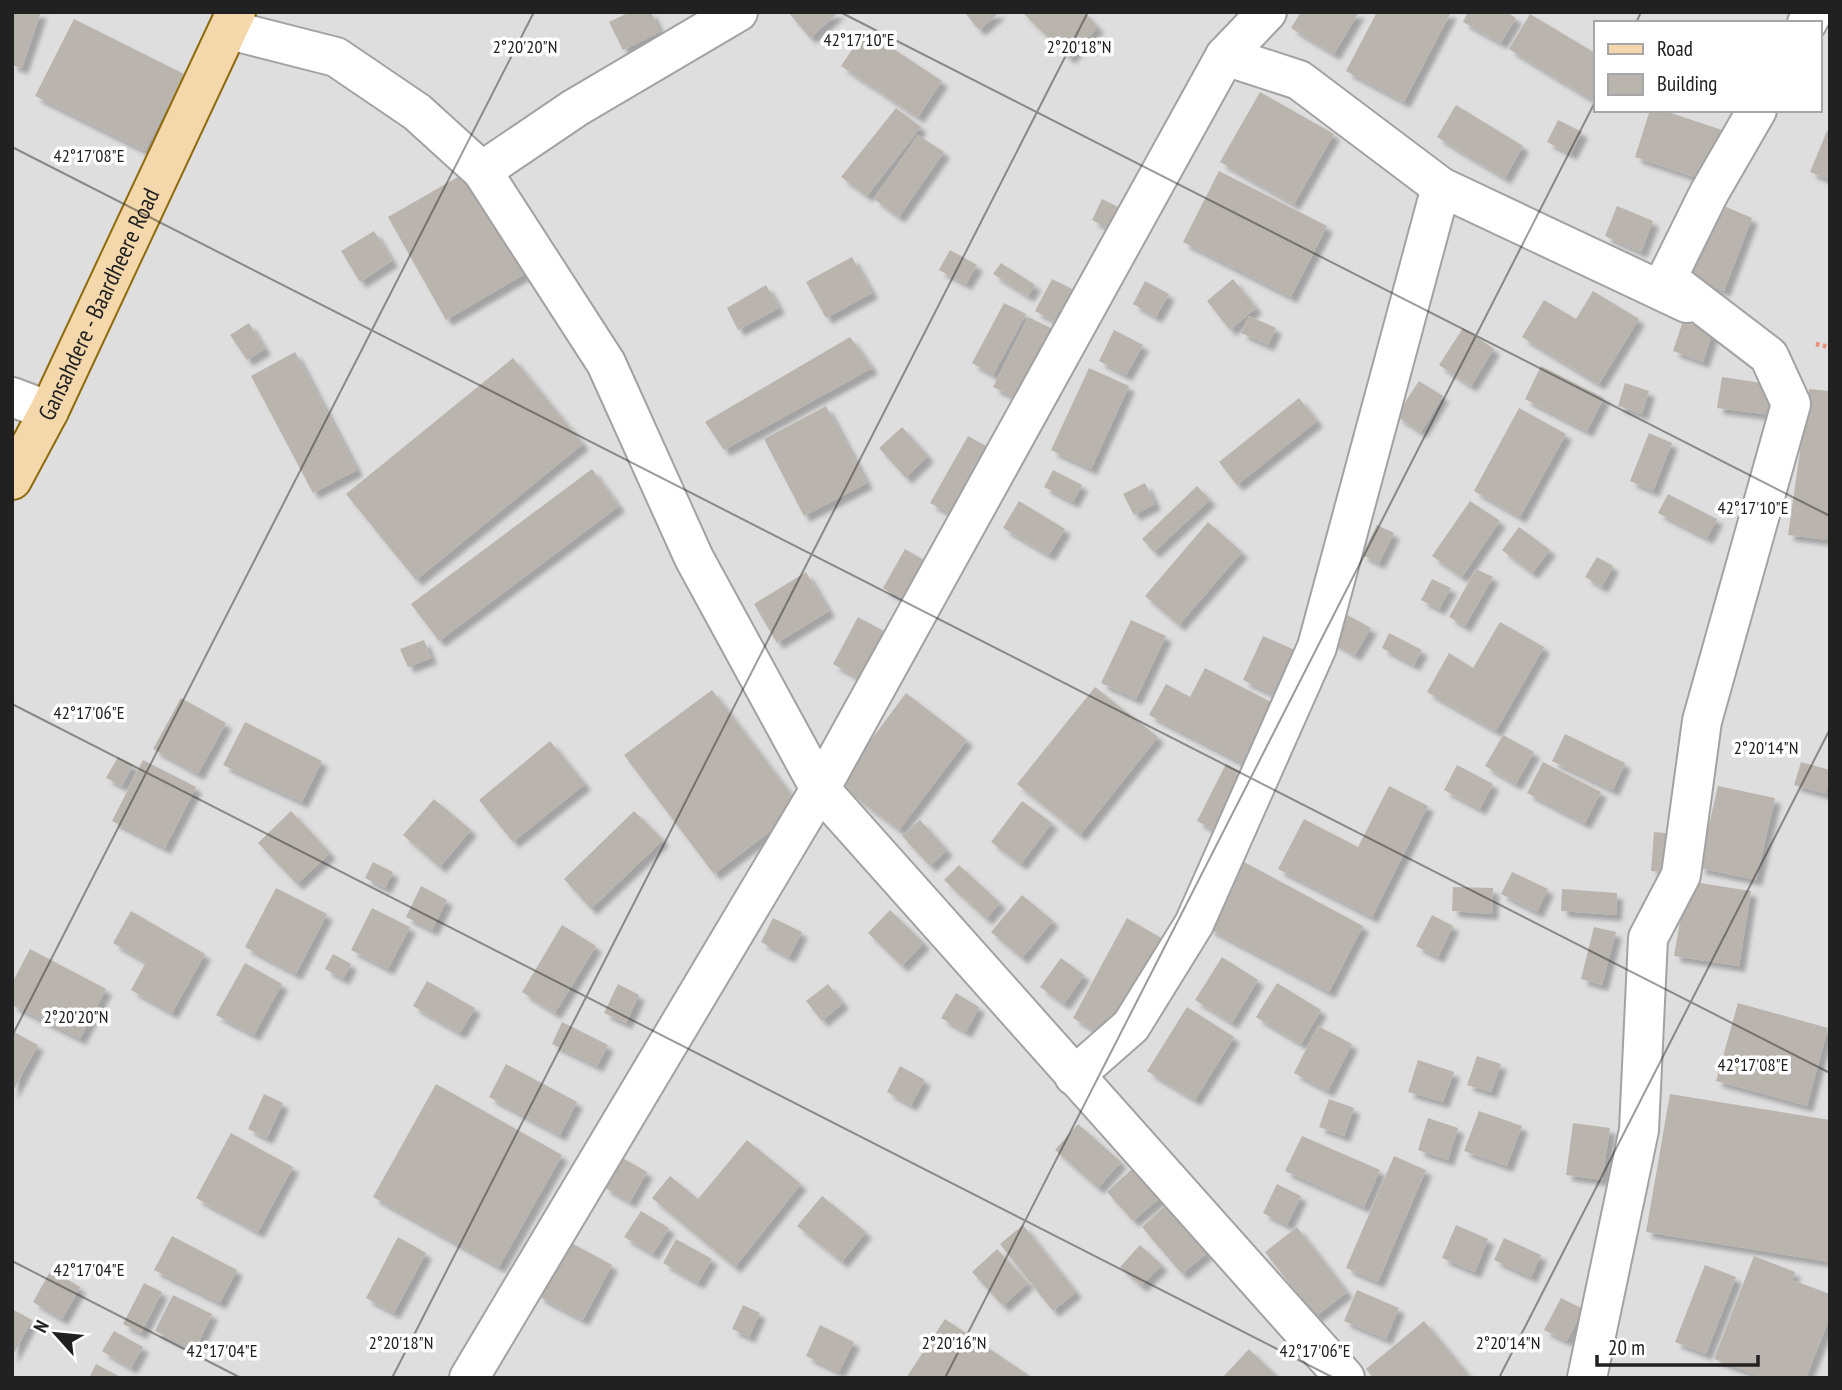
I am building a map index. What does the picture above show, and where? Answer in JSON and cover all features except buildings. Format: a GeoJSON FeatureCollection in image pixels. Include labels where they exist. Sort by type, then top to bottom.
{"type":"FeatureCollection","features":[{"type":"Feature","properties":{"kind":"main road","name":"Gansahdere - Baardheere Road"},"geometry":{"type":"LineString","coordinates":[[12,480],[49,411],[233,21]]}},
{"type":"Feature","properties":{"kind":"street"},"geometry":{"type":"LineString","coordinates":[[482,171],[575,108],[738,12]]}},
{"type":"Feature","properties":{"kind":"street"},"geometry":{"type":"LineString","coordinates":[[469,1378],[820,789],[1225,56],[1264,13]]}},
{"type":"Feature","properties":{"kind":"street"},"geometry":{"type":"LineString","coordinates":[[233,21],[336,57],[417,112],[482,171],[606,363],[694,558],[820,789],[1345,1378]]}},
{"type":"Feature","properties":{"kind":"street"},"geometry":{"type":"LineString","coordinates":[[1225,56],[1299,79],[1441,187],[1730,323]]}},
{"type":"Feature","properties":{"kind":"street"},"geometry":{"type":"LineString","coordinates":[[1587,1378],[1639,1130],[1648,938],[1681,875],[1702,721],[1791,404],[1769,356],[1730,323],[1667,278],[1709,193],[1756,112]]}},
{"type":"Feature","properties":{"kind":"street"},"geometry":{"type":"LineString","coordinates":[[1074,1076],[1132,1026],[1194,924],[1317,647],[1441,187]]}},
{"type":"Feature","properties":{"kind":"street"},"geometry":{"type":"LineString","coordinates":[[12,397],[49,411]]}},
{"type":"Feature","properties":{"kind":"shaded area"},"geometry":{"type":"Polygon","coordinates":[[[12,12],[1830,12],[1830,1378],[12,1378],[12,12]]]}}]}
